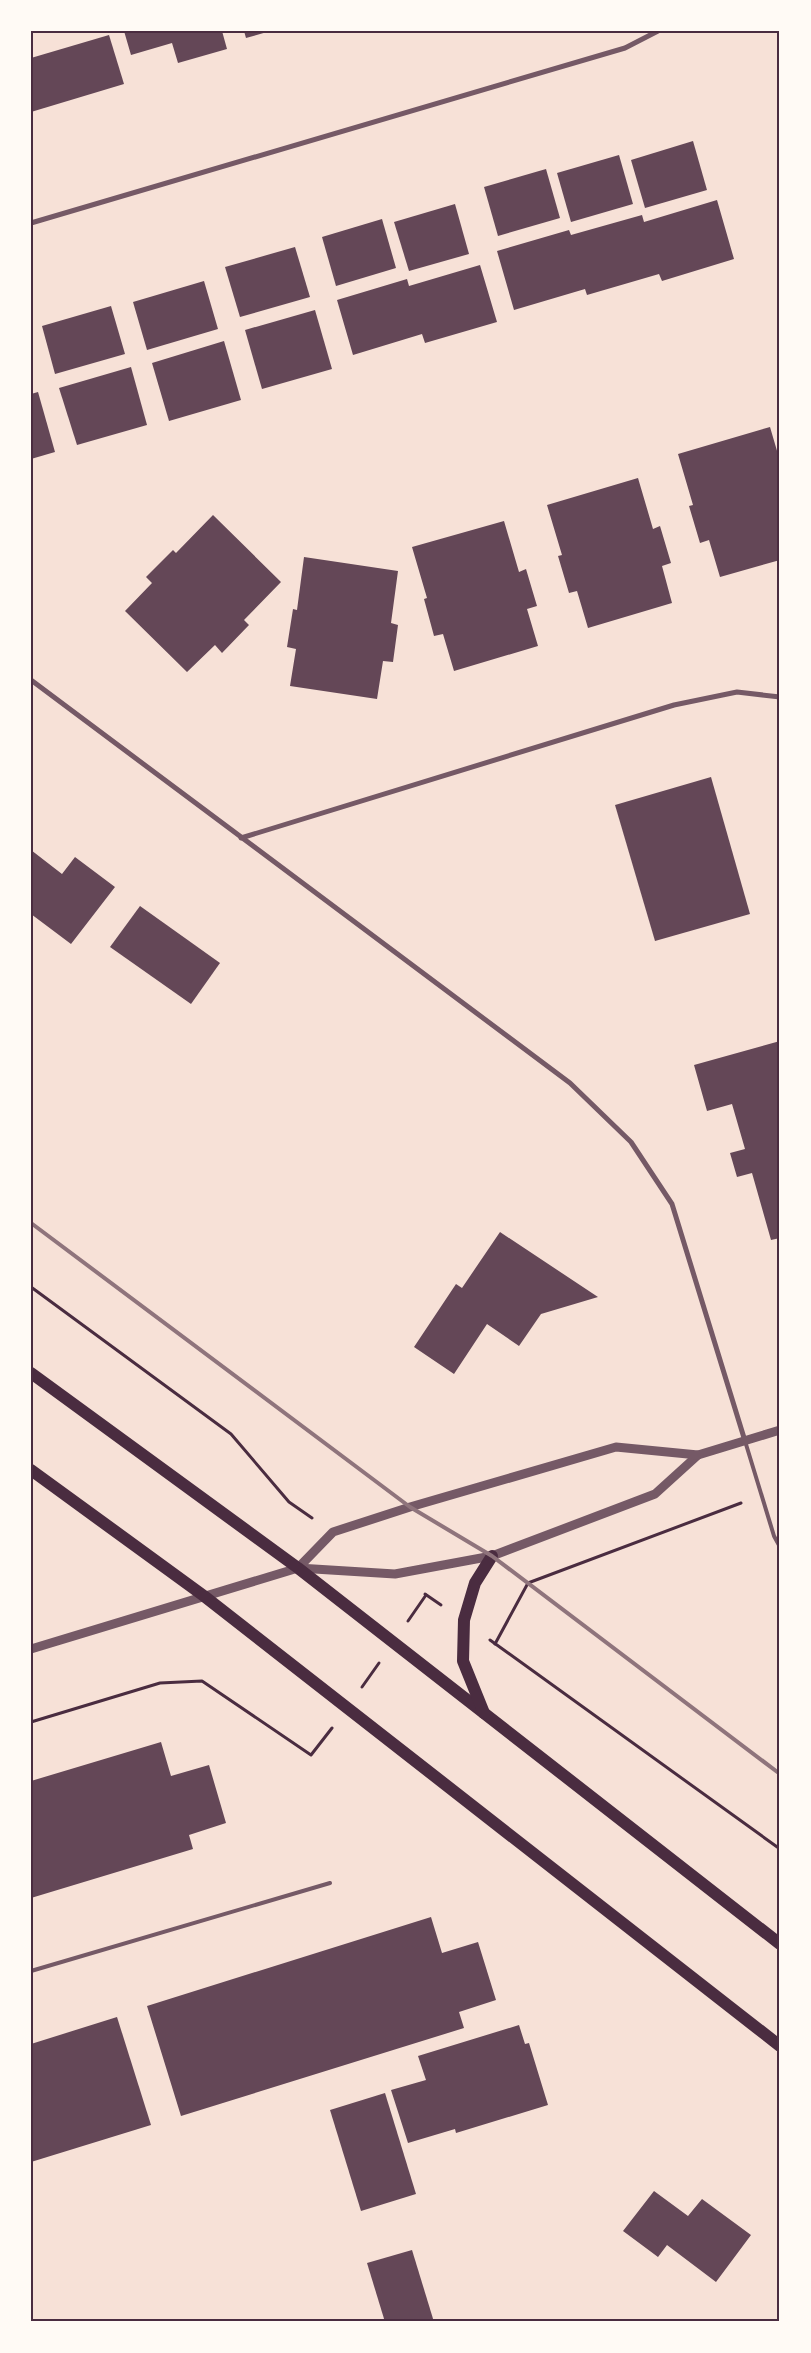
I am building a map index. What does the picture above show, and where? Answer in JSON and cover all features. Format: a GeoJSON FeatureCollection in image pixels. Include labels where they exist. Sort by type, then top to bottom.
{"type":"FeatureCollection","features":[{"type":"Feature","properties":{"kind":"main road"},"geometry":{"type":"LineString","coordinates":[[31,1373],[298,1568],[780,1944]]}},
{"type":"Feature","properties":{"kind":"main road"},"geometry":{"type":"LineString","coordinates":[[31,1470],[204,1596],[780,2046]]}},
{"type":"Feature","properties":{"kind":"main road"},"geometry":{"type":"LineString","coordinates":[[484,1713],[463,1661],[464,1620],[476,1584],[492,1556]]}},
{"type":"Feature","properties":{"kind":"street"},"geometry":{"type":"LineString","coordinates":[[31,223],[625,48],[658,31]]}},
{"type":"Feature","properties":{"kind":"street"},"geometry":{"type":"LineString","coordinates":[[31,680],[570,1083],[631,1142],[672,1204],[745,1441]]}},
{"type":"Feature","properties":{"kind":"street"},"geometry":{"type":"LineString","coordinates":[[242,838],[674,706],[737,692],[780,697]]}},
{"type":"Feature","properties":{"kind":"street"},"geometry":{"type":"LineString","coordinates":[[298,1568],[333,1532],[410,1507],[616,1447],[698,1455],[780,1430]]}},
{"type":"Feature","properties":{"kind":"street"},"geometry":{"type":"LineString","coordinates":[[31,1649],[298,1568],[395,1574],[492,1556],[654,1494],[698,1455]]}},
{"type":"Feature","properties":{"kind":"lane"},"geometry":{"type":"LineString","coordinates":[[745,1441],[774,1536],[780,1547]]}},
{"type":"Feature","properties":{"kind":"lane"},"geometry":{"type":"LineString","coordinates":[[31,1971],[330,1883]]}},
{"type":"Feature","properties":{"kind":"path"},"geometry":{"type":"LineString","coordinates":[[31,1287],[231,1434],[290,1502]]}},
{"type":"Feature","properties":{"kind":"path"},"geometry":{"type":"LineString","coordinates":[[762,1496],[700,1516],[528,1583],[495,1644],[780,1849]]}},
{"type":"Feature","properties":{"kind":"path"},"geometry":{"type":"LineString","coordinates":[[31,1722],[160,1683],[202,1681],[312,1755],[394,1643],[426,1595]]}},
{"type":"Feature","properties":{"kind":"building"},"geometry":{"type":"Polygon","coordinates":[[[124,31],[222,31],[227,49],[178,63],[172,43],[131,55],[124,31]]]}},
{"type":"Feature","properties":{"kind":"building"},"geometry":{"type":"Polygon","coordinates":[[[244,31],[267,31],[267,32],[246,38],[244,31]]]}},
{"type":"Feature","properties":{"kind":"building"},"geometry":{"type":"Polygon","coordinates":[[[109,35],[124,84],[31,112],[31,58],[109,35]]]}},
{"type":"Feature","properties":{"kind":"building"},"geometry":{"type":"Polygon","coordinates":[[[693,141],[707,190],[645,208],[631,160],[693,141]]]}},
{"type":"Feature","properties":{"kind":"building"},"geometry":{"type":"Polygon","coordinates":[[[619,155],[633,204],[571,222],[557,173],[619,155]]]}},
{"type":"Feature","properties":{"kind":"building"},"geometry":{"type":"Polygon","coordinates":[[[546,169],[560,218],[498,236],[484,187],[546,169]]]}},
{"type":"Feature","properties":{"kind":"building"},"geometry":{"type":"Polygon","coordinates":[[[717,200],[734,259],[662,281],[659,274],[587,295],[585,289],[514,310],[497,251],[569,230],[571,235],[642,215],[644,222],[717,200]]]}},
{"type":"Feature","properties":{"kind":"building"},"geometry":{"type":"Polygon","coordinates":[[[455,204],[469,254],[409,271],[394,222],[455,204]]]}},
{"type":"Feature","properties":{"kind":"building"},"geometry":{"type":"Polygon","coordinates":[[[382,219],[396,268],[336,286],[322,237],[382,219]]]}},
{"type":"Feature","properties":{"kind":"building"},"geometry":{"type":"Polygon","coordinates":[[[295,247],[310,297],[240,317],[225,267],[295,247]]]}},
{"type":"Feature","properties":{"kind":"building"},"geometry":{"type":"Polygon","coordinates":[[[480,265],[497,322],[425,343],[422,334],[353,355],[337,300],[407,279],[409,286],[480,265]]]}},
{"type":"Feature","properties":{"kind":"building"},"geometry":{"type":"Polygon","coordinates":[[[204,281],[218,329],[147,350],[133,302],[204,281]]]}},
{"type":"Feature","properties":{"kind":"building"},"geometry":{"type":"Polygon","coordinates":[[[111,306],[125,354],[55,374],[42,326],[111,306]]]}},
{"type":"Feature","properties":{"kind":"building"},"geometry":{"type":"Polygon","coordinates":[[[315,310],[332,369],[262,389],[245,330],[315,310]]]}},
{"type":"Feature","properties":{"kind":"building"},"geometry":{"type":"Polygon","coordinates":[[[224,341],[241,400],[169,421],[152,363],[224,341]]]}},
{"type":"Feature","properties":{"kind":"building"},"geometry":{"type":"Polygon","coordinates":[[[131,367],[147,425],[77,445],[59,388],[131,367]]]}},
{"type":"Feature","properties":{"kind":"building"},"geometry":{"type":"Polygon","coordinates":[[[38,392],[55,452],[31,459],[31,394],[38,392]]]}},
{"type":"Feature","properties":{"kind":"building"},"geometry":{"type":"Polygon","coordinates":[[[770,427],[780,461],[780,560],[720,577],[709,540],[700,543],[689,506],[693,505],[678,454],[770,427]]]}},
{"type":"Feature","properties":{"kind":"building"},"geometry":{"type":"Polygon","coordinates":[[[638,478],[653,529],[660,526],[671,563],[662,566],[672,603],[588,628],[577,591],[569,593],[558,556],[562,555],[547,505],[638,478]]]}},
{"type":"Feature","properties":{"kind":"building"},"geometry":{"type":"Polygon","coordinates":[[[213,515],[281,582],[244,620],[249,625],[222,653],[215,645],[187,672],[125,611],[152,583],[146,577],[173,550],[176,553],[213,515]]]}},
{"type":"Feature","properties":{"kind":"building"},"geometry":{"type":"Polygon","coordinates":[[[504,521],[519,572],[526,569],[537,606],[527,609],[538,646],[454,671],[443,634],[434,636],[424,599],[427,598],[412,547],[504,521]]]}},
{"type":"Feature","properties":{"kind":"building"},"geometry":{"type":"Polygon","coordinates":[[[304,557],[398,571],[391,623],[398,625],[393,662],[383,661],[377,699],[290,686],[296,649],[287,647],[293,609],[297,610],[304,557]]]}},
{"type":"Feature","properties":{"kind":"building"},"geometry":{"type":"Polygon","coordinates":[[[711,777],[750,914],[655,941],[615,805],[711,777]]]}},
{"type":"Feature","properties":{"kind":"building"},"geometry":{"type":"Polygon","coordinates":[[[31,850],[62,874],[75,857],[115,887],[71,944],[31,914],[33,911],[31,909],[31,850]]]}},
{"type":"Feature","properties":{"kind":"building"},"geometry":{"type":"Polygon","coordinates":[[[140,906],[220,963],[191,1004],[110,947],[140,906]]]}},
{"type":"Feature","properties":{"kind":"building"},"geometry":{"type":"Polygon","coordinates":[[[780,1041],[780,1238],[771,1240],[752,1173],[737,1177],[730,1153],[745,1149],[732,1104],[707,1111],[694,1065],[780,1041]]]}},
{"type":"Feature","properties":{"kind":"building"},"geometry":{"type":"Polygon","coordinates":[[[500,1232],[598,1297],[541,1314],[519,1346],[487,1324],[454,1374],[414,1347],[456,1284],[462,1288],[500,1232]]]}},
{"type":"Feature","properties":{"kind":"building"},"geometry":{"type":"Polygon","coordinates":[[[161,1742],[171,1776],[209,1765],[226,1823],[189,1835],[193,1849],[31,1898],[31,1781],[161,1742]]]}},
{"type":"Feature","properties":{"kind":"building"},"geometry":{"type":"Polygon","coordinates":[[[431,1917],[442,1953],[478,1942],[496,2000],[459,2012],[464,2028],[181,2116],[147,2006],[431,1917]]]}},
{"type":"Feature","properties":{"kind":"building"},"geometry":{"type":"Polygon","coordinates":[[[117,2017],[151,2125],[31,2162],[31,2044],[117,2017]]]}},
{"type":"Feature","properties":{"kind":"building"},"geometry":{"type":"Polygon","coordinates":[[[519,2025],[525,2044],[529,2043],[548,2105],[456,2133],[455,2129],[408,2143],[391,2090],[426,2080],[418,2056],[519,2025]]]}},
{"type":"Feature","properties":{"kind":"building"},"geometry":{"type":"Polygon","coordinates":[[[385,2093],[416,2194],[361,2211],[330,2110],[385,2093]]]}},
{"type":"Feature","properties":{"kind":"building"},"geometry":{"type":"Polygon","coordinates":[[[654,2191],[688,2216],[702,2199],[751,2235],[716,2282],[667,2245],[658,2257],[623,2231],[654,2191]]]}},
{"type":"Feature","properties":{"kind":"building"},"geometry":{"type":"Polygon","coordinates":[[[412,2250],[434,2322],[385,2322],[367,2263],[412,2250]]]}},
{"type":"Feature","properties":{"kind":"railway"},"geometry":{"type":"LineString","coordinates":[[31,1223],[410,1507],[492,1556],[780,1774]]}}]}
